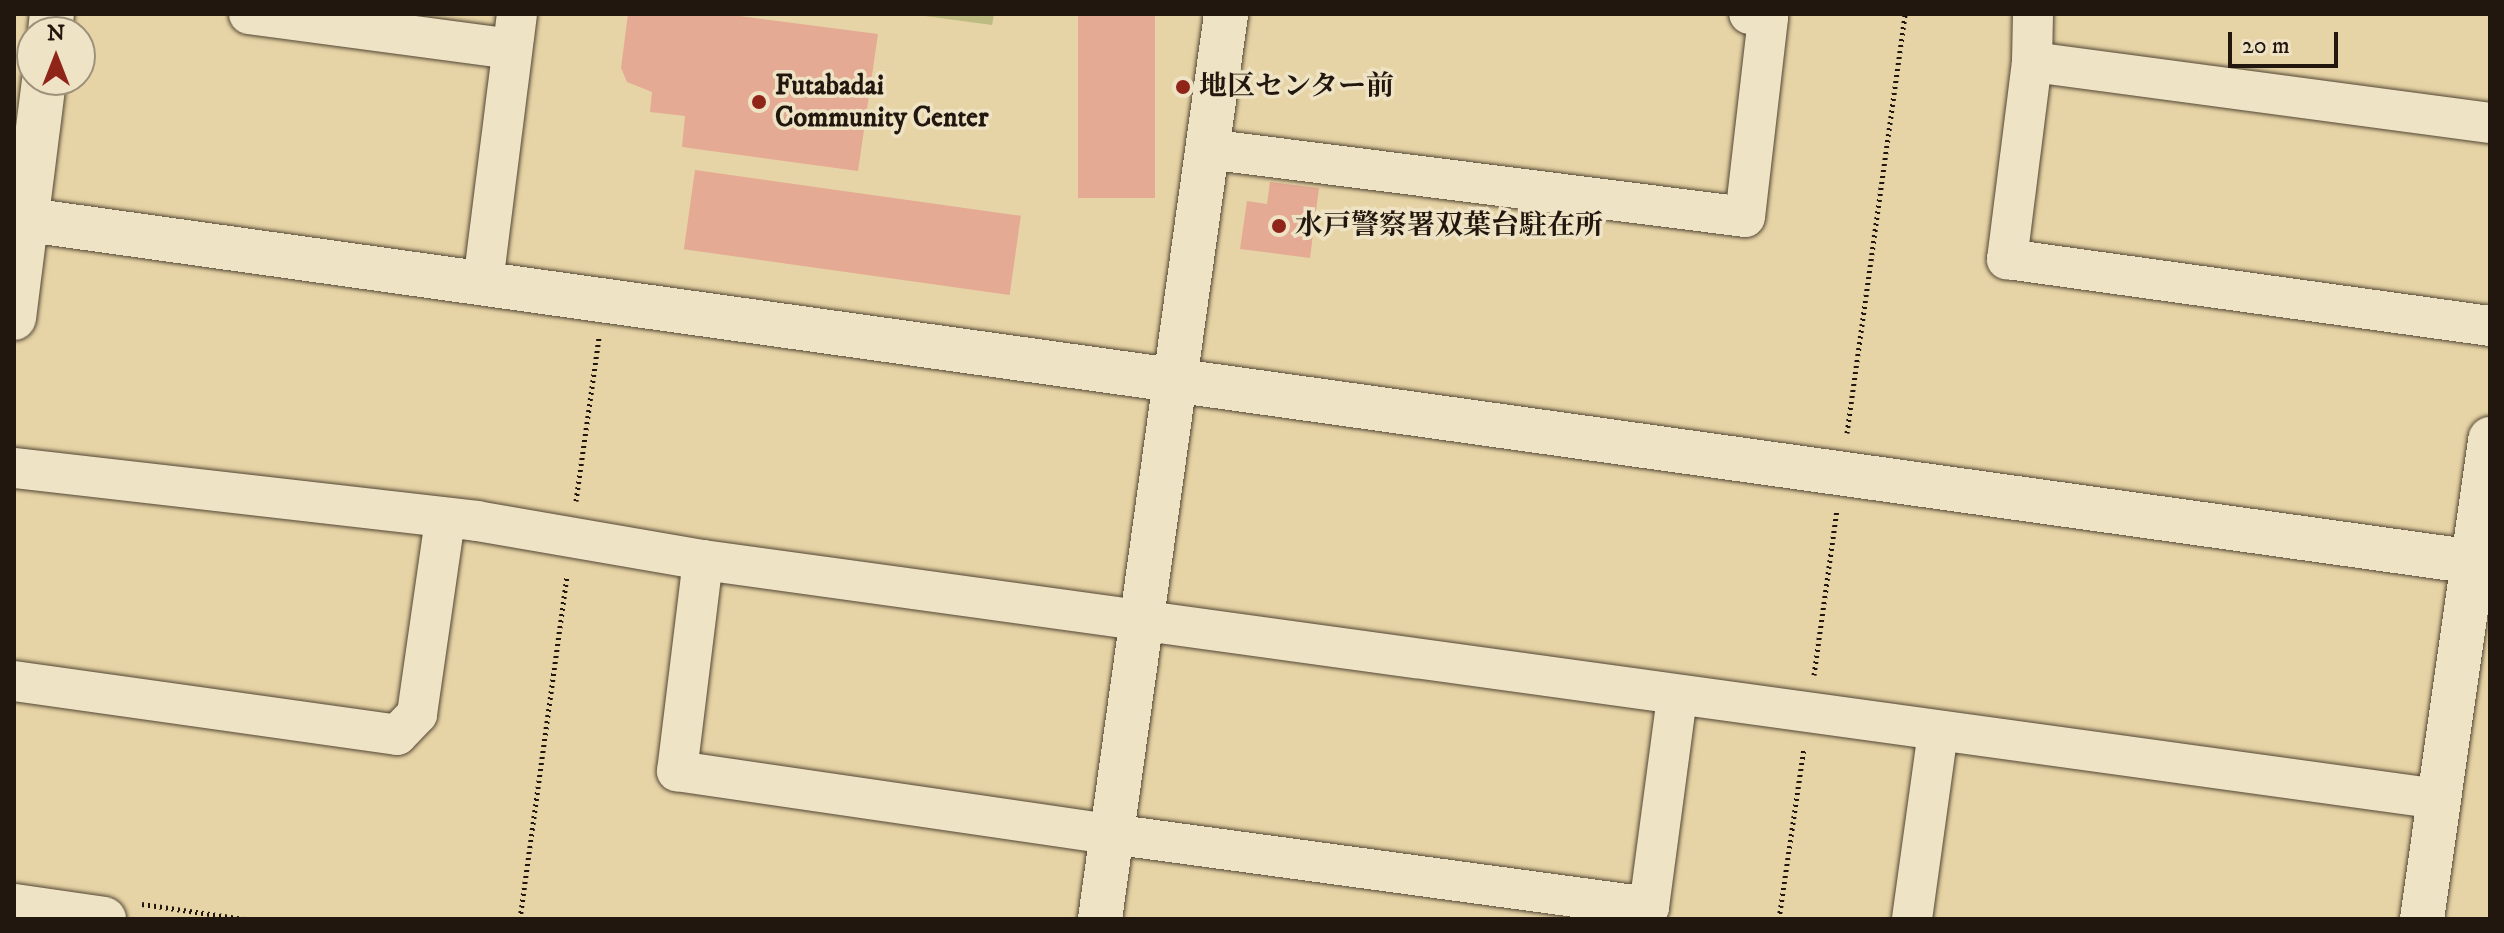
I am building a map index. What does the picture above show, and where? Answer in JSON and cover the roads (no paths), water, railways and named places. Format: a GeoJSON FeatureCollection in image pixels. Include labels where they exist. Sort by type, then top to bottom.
{"type":"FeatureCollection","features":[{"type":"Feature","properties":{"kind":"street"},"geometry":{"type":"LineString","coordinates":[[249,14],[514,32],[483,283]]}},
{"type":"Feature","properties":{"kind":"street"},"geometry":{"type":"LineString","coordinates":[[1100,919],[1226,14]]}},
{"type":"Feature","properties":{"kind":"street"},"geometry":{"type":"LineString","coordinates":[[2033,14],[2032,62],[2007,259],[2490,326]]}},
{"type":"Feature","properties":{"kind":"street"},"geometry":{"type":"LineString","coordinates":[[1207,149],[1745,217],[1762,15]]}},
{"type":"Feature","properties":{"kind":"street"},"geometry":{"type":"LineString","coordinates":[[2032,62],[2490,123]]}},
{"type":"Feature","properties":{"kind":"street"},"geometry":{"type":"LineString","coordinates":[[14,318],[20,218],[41,96]]}},
{"type":"Feature","properties":{"kind":"street"},"geometry":{"type":"LineString","coordinates":[[20,218],[2482,563]]}},
{"type":"Feature","properties":{"kind":"street"},"geometry":{"type":"LineString","coordinates":[[2422,919],[2439,799],[2482,563],[2490,439]]}},
{"type":"Feature","properties":{"kind":"street"},"geometry":{"type":"LineString","coordinates":[[14,468],[572,535],[703,560],[2439,799]]}},
{"type":"Feature","properties":{"kind":"street"},"geometry":{"type":"LineString","coordinates":[[14,681],[397,735],[417,714],[445,519]]}},
{"type":"Feature","properties":{"kind":"street"},"geometry":{"type":"LineString","coordinates":[[703,560],[677,771],[1111,834],[1649,907],[1677,696]]}},
{"type":"Feature","properties":{"kind":"street"},"geometry":{"type":"LineString","coordinates":[[1912,919],[1938,731]]}},
{"type":"Feature","properties":{"kind":"street"},"geometry":{"type":"LineString","coordinates":[[14,906],[104,919]]}},
{"type":"Feature","properties":{"kind":"place","name":"地区センター前"},"geometry":{"type":"Point","coordinates":[1183,87]}},
{"type":"Feature","properties":{"kind":"place","name":"Futabadai Community Center"},"geometry":{"type":"Point","coordinates":[759,102]}},
{"type":"Feature","properties":{"kind":"place","name":"水戸警察署双葉台駐在所"},"geometry":{"type":"Point","coordinates":[1279,226]}}]}
